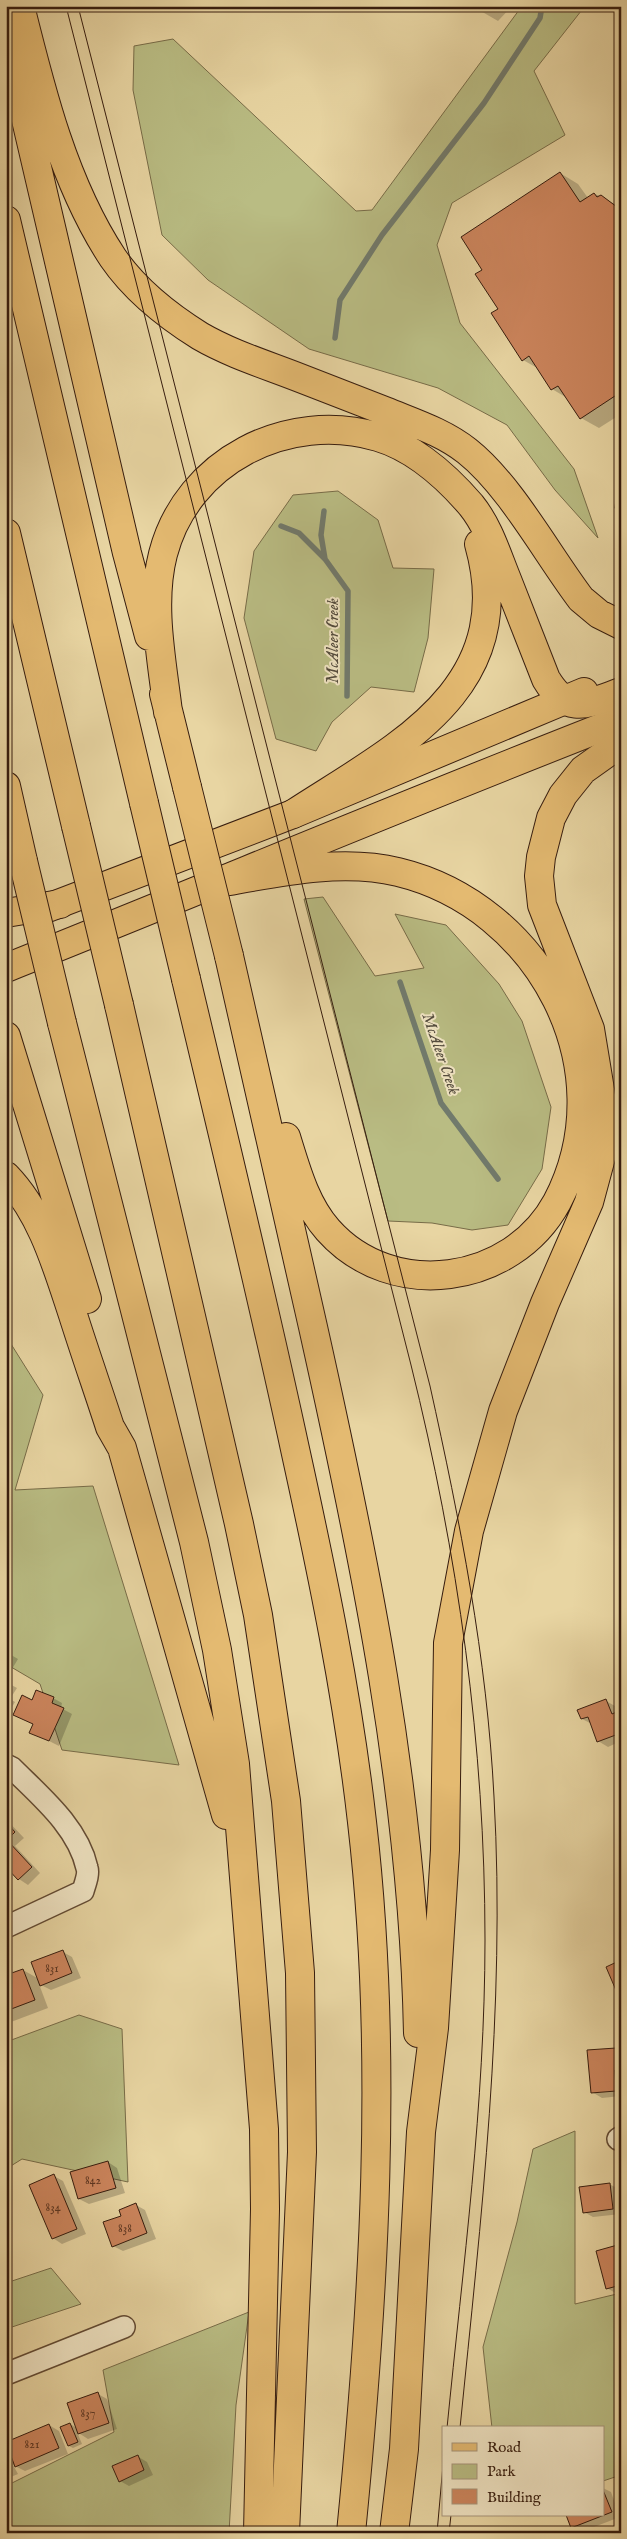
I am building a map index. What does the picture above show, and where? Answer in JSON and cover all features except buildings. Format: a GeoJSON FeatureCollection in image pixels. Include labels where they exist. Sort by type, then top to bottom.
{"type":"FeatureCollection","features":[{"type":"Feature","properties":{"kind":"main road"},"geometry":{"type":"LineString","coordinates":[[20,6],[39,80],[68,165],[98,231],[130,280],[178,321],[202,337],[249,358],[430,429],[466,451],[499,483],[581,599],[598,614],[621,625]]}},
{"type":"Feature","properties":{"kind":"main road"},"geometry":{"type":"LineString","coordinates":[[6,34],[127,553],[229,956],[348,1483],[387,1694],[401,1786],[410,1884],[418,2024],[421,2132]]}},
{"type":"Feature","properties":{"kind":"main road"},"geometry":{"type":"LineString","coordinates":[[6,220],[259,1285],[309,1515],[339,1669],[362,1824],[370,1930],[377,2135],[373,2241],[352,2533]]}},
{"type":"Feature","properties":{"kind":"main road"},"geometry":{"type":"LineString","coordinates":[[168,712],[158,611],[159,577],[170,534],[186,503],[210,475],[229,459],[256,444],[284,434],[312,429],[348,430],[378,437],[408,450],[436,470],[481,518],[546,679],[553,691],[562,700],[575,705],[588,704],[621,692]]}},
{"type":"Feature","properties":{"kind":"main road"},"geometry":{"type":"LineString","coordinates":[[293,814],[382,756],[425,725],[441,710],[456,691],[475,657],[486,617],[486,572],[472,524],[456,496],[436,470]]}},
{"type":"Feature","properties":{"kind":"main road"},"geometry":{"type":"LineString","coordinates":[[6,533],[119,1005],[240,1524],[258,1615],[286,1801],[300,1973],[302,2152],[285,2533]]}},
{"type":"Feature","properties":{"kind":"main road"},"geometry":{"type":"LineString","coordinates":[[7,922],[60,904],[293,814],[562,700],[621,680]]}},
{"type":"Feature","properties":{"kind":"main road"},"geometry":{"type":"LineString","coordinates":[[471,778],[524,744],[621,707]]}},
{"type":"Feature","properties":{"kind":"main road"},"geometry":{"type":"LineString","coordinates":[[6,968],[218,883],[471,778],[621,720]]}},
{"type":"Feature","properties":{"kind":"main road"},"geometry":{"type":"LineString","coordinates":[[394,2533],[404,2450],[421,2132],[434,2028],[445,1850],[448,1643],[469,1531],[504,1411],[545,1303],[589,1202],[603,1150],[602,1102],[590,1029],[575,986],[546,919],[540,894],[541,857],[551,818],[563,795],[583,770],[621,743]]}},
{"type":"Feature","properties":{"kind":"main road"},"geometry":{"type":"LineString","coordinates":[[6,786],[62,1023],[194,1542],[217,1650],[235,1764],[261,2070],[265,2200],[258,2533]]}},
{"type":"Feature","properties":{"kind":"main road"},"geometry":{"type":"LineString","coordinates":[[6,820],[23,861]]}},
{"type":"Feature","properties":{"kind":"main road"},"geometry":{"type":"LineString","coordinates":[[218,883],[322,868],[364,866],[397,872],[427,880],[463,898],[490,915],[515,938],[536,962],[560,1004],[575,1047],[579,1070],[581,1114],[575,1156],[558,1200],[547,1218],[515,1250],[494,1262],[455,1274],[432,1276],[396,1271],[375,1264],[344,1244],[323,1223],[306,1193],[236,988]]}},
{"type":"Feature","properties":{"kind":"main road"},"geometry":{"type":"LineString","coordinates":[[6,1036],[125,1422],[122,1448]]}},
{"type":"Feature","properties":{"kind":"main road"},"geometry":{"type":"LineString","coordinates":[[6,1176],[25,1198],[39,1224],[61,1278],[110,1427],[122,1448],[215,1769],[249,1926]]}},
{"type":"Feature","properties":{"kind":"street"},"geometry":{"type":"LineString","coordinates":[[6,1765],[12,1768],[57,1814],[78,1846],[88,1869],[83,1891],[6,1927]]}},
{"type":"Feature","properties":{"kind":"street"},"geometry":{"type":"LineString","coordinates":[[6,2374],[124,2327]]}},
{"type":"Feature","properties":{"kind":"green space"},"geometry":{"type":"Polygon","coordinates":[[[522,6],[585,6],[534,71],[565,135],[452,203],[437,245],[460,323],[574,469],[598,538],[555,490],[507,425],[438,388],[309,349],[208,280],[162,235],[133,90],[134,46],[173,39],[356,211],[372,210],[522,6]]]}},
{"type":"Feature","properties":{"kind":"green space"},"geometry":{"type":"Polygon","coordinates":[[[338,491],[378,520],[393,568],[434,569],[428,638],[414,692],[371,687],[332,722],[316,751],[276,739],[244,618],[254,551],[293,495],[338,491]]]}},
{"type":"Feature","properties":{"kind":"green space"},"geometry":{"type":"Polygon","coordinates":[[[323,897],[375,976],[424,968],[395,914],[446,925],[499,984],[522,1021],[551,1107],[542,1169],[508,1225],[472,1230],[432,1223],[388,1221],[304,899],[323,897]]]}},
{"type":"Feature","properties":{"kind":"green space"},"geometry":{"type":"Polygon","coordinates":[[[6,1336],[43,1395],[15,1490],[93,1486],[179,1765],[62,1750],[40,1684],[6,1664],[6,1336]]]}},
{"type":"Feature","properties":{"kind":"green space"},"geometry":{"type":"Polygon","coordinates":[[[79,2015],[122,2029],[128,2182],[22,2159],[6,2169],[6,2042],[79,2015]]]}},
{"type":"Feature","properties":{"kind":"green space"},"geometry":{"type":"Polygon","coordinates":[[[575,2131],[575,2304],[621,2293],[621,2475],[604,2481],[604,2426],[492,2426],[483,2347],[517,2222],[533,2149],[575,2131]]]}},
{"type":"Feature","properties":{"kind":"green space"},"geometry":{"type":"Polygon","coordinates":[[[51,2268],[81,2304],[6,2329],[6,2283],[51,2268]]]}},
{"type":"Feature","properties":{"kind":"green space"},"geometry":{"type":"Polygon","coordinates":[[[249,2312],[236,2405],[229,2533],[6,2533],[6,2486],[114,2432],[103,2370],[249,2312]]]}},
{"type":"Feature","properties":{"kind":"waterway"},"geometry":{"type":"LineString","coordinates":[[335,338],[340,300],[382,235],[484,103],[540,18],[542,6]]}},
{"type":"Feature","properties":{"kind":"waterway"},"geometry":{"type":"LineString","coordinates":[[324,511],[321,535],[325,559]]}},
{"type":"Feature","properties":{"kind":"waterway","name":"McAleer Creek"},"geometry":{"type":"LineString","coordinates":[[281,526],[299,533],[325,559],[348,591],[347,696]]}},
{"type":"Feature","properties":{"kind":"waterway","name":"McAleer Creek"},"geometry":{"type":"LineString","coordinates":[[400,982],[441,1103],[498,1179]]}},
{"type":"Feature","properties":{"kind":"tram line"},"geometry":{"type":"LineString","coordinates":[[66,6],[411,1365],[428,1436],[455,1579],[466,1650],[480,1794],[485,1940],[484,2001],[477,2123],[447,2426]]}},
{"type":"Feature","properties":{"kind":"tram line"},"geometry":{"type":"LineString","coordinates":[[78,6],[430,1386],[471,1590],[485,1693],[494,1797],[497,1876],[497,1956],[494,2034],[483,2192],[460,2426]]}},
{"type":"Feature","properties":{"kind":"tram line"},"geometry":{"type":"LineString","coordinates":[[437,2533],[442,2476]]}},
{"type":"Feature","properties":{"kind":"tram line"},"geometry":{"type":"LineString","coordinates":[[449,2533],[451,2516]]}}]}
